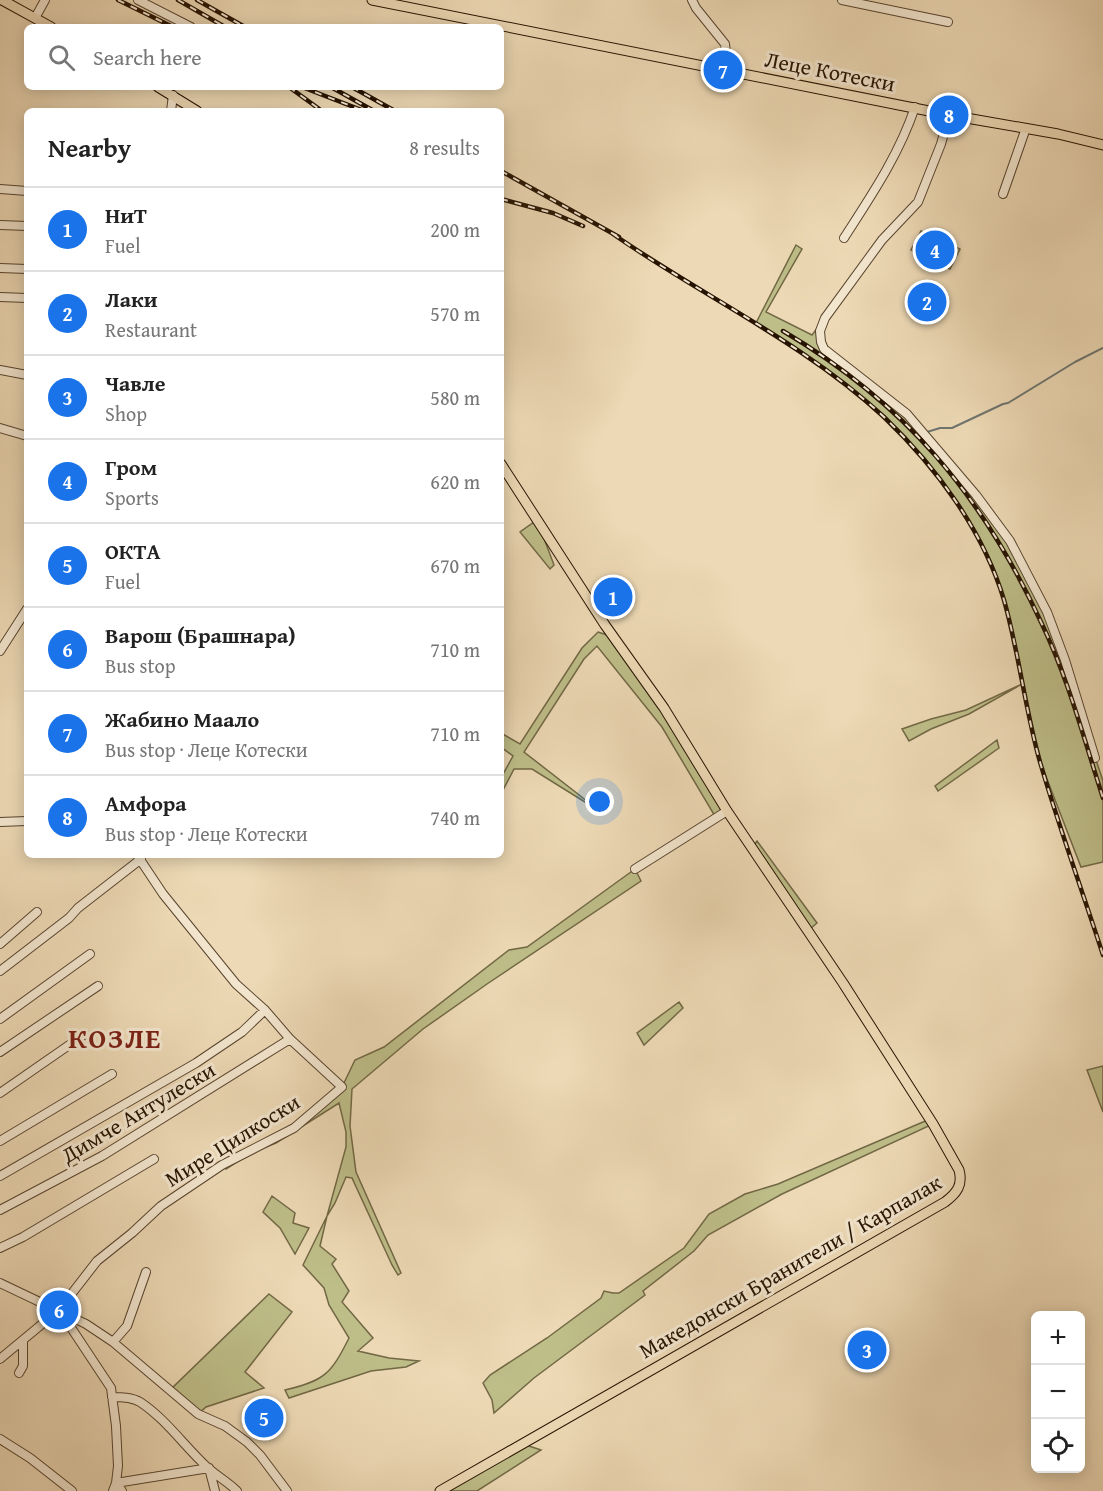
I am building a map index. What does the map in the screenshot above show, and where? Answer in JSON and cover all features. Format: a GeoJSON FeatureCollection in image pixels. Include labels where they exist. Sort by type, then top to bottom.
{"type":"FeatureCollection","features":[{"type":"Feature","properties":{"kind":"main road"},"geometry":{"type":"LineString","coordinates":[[2,0],[46,24]]}},
{"type":"Feature","properties":{"kind":"main road","name":"Леце Котески"},"geometry":{"type":"LineString","coordinates":[[372,0],[393,2],[500,24]]}},
{"type":"Feature","properties":{"kind":"main road","name":"Леце Котески"},"geometry":{"type":"LineString","coordinates":[[504,25],[1103,145]]}},
{"type":"Feature","properties":{"kind":"main road"},"geometry":{"type":"LineString","coordinates":[[164,90],[192,108]]}},
{"type":"Feature","properties":{"kind":"main road","name":"Македонски Бранители / Карпалак"},"geometry":{"type":"LineString","coordinates":[[440,1491],[945,1202],[958,1190],[961,1177],[933,1124],[829,961],[727,811],[664,708],[613,637],[504,469]]}},
{"type":"Feature","properties":{"kind":"street"},"geometry":{"type":"LineString","coordinates":[[35,18],[45,0]]}},
{"type":"Feature","properties":{"kind":"street"},"geometry":{"type":"LineString","coordinates":[[138,0],[185,24]]}},
{"type":"Feature","properties":{"kind":"street"},"geometry":{"type":"LineString","coordinates":[[692,0],[726,44],[723,70]]}},
{"type":"Feature","properties":{"kind":"street"},"geometry":{"type":"LineString","coordinates":[[842,0],[948,21]]}},
{"type":"Feature","properties":{"kind":"street"},"geometry":{"type":"LineString","coordinates":[[171,108],[173,95]]}},
{"type":"Feature","properties":{"kind":"street"},"geometry":{"type":"LineString","coordinates":[[844,238],[893,160],[907,131],[915,107]]}},
{"type":"Feature","properties":{"kind":"street"},"geometry":{"type":"LineString","coordinates":[[949,115],[941,144],[918,202],[882,240],[825,318],[820,331],[821,342],[824,349],[907,414],[976,495],[1010,540],[1047,612],[1065,660],[1095,758]]}},
{"type":"Feature","properties":{"kind":"street"},"geometry":{"type":"LineString","coordinates":[[1003,194],[1026,128]]}},
{"type":"Feature","properties":{"kind":"street"},"geometry":{"type":"LineString","coordinates":[[0,189],[24,191]]}},
{"type":"Feature","properties":{"kind":"street"},"geometry":{"type":"LineString","coordinates":[[0,225],[24,226]]}},
{"type":"Feature","properties":{"kind":"street"},"geometry":{"type":"LineString","coordinates":[[0,268],[24,269]]}},
{"type":"Feature","properties":{"kind":"street"},"geometry":{"type":"LineString","coordinates":[[0,297],[24,298]]}},
{"type":"Feature","properties":{"kind":"street"},"geometry":{"type":"LineString","coordinates":[[0,370],[24,374]]}},
{"type":"Feature","properties":{"kind":"street"},"geometry":{"type":"LineString","coordinates":[[0,428],[24,435]]}},
{"type":"Feature","properties":{"kind":"street"},"geometry":{"type":"LineString","coordinates":[[0,651],[24,614]]}},
{"type":"Feature","properties":{"kind":"street"},"geometry":{"type":"LineString","coordinates":[[635,869],[727,811]]}},
{"type":"Feature","properties":{"kind":"street"},"geometry":{"type":"LineString","coordinates":[[0,822],[24,820]]}},
{"type":"Feature","properties":{"kind":"street"},"geometry":{"type":"LineString","coordinates":[[0,971],[69,918],[138,858]]}},
{"type":"Feature","properties":{"kind":"street","name":"Мире Цилкоски"},"geometry":{"type":"LineString","coordinates":[[0,1359],[59,1310],[97,1261],[161,1206],[222,1165],[294,1128],[342,1087],[290,1039],[265,1010],[236,984],[163,894],[140,858]]}},
{"type":"Feature","properties":{"kind":"street"},"geometry":{"type":"LineString","coordinates":[[0,944],[37,912]]}},
{"type":"Feature","properties":{"kind":"street"},"geometry":{"type":"LineString","coordinates":[[0,1019],[90,954]]}},
{"type":"Feature","properties":{"kind":"street"},"geometry":{"type":"LineString","coordinates":[[0,1052],[98,986]]}},
{"type":"Feature","properties":{"kind":"street","name":"Димче Антулески"},"geometry":{"type":"LineString","coordinates":[[0,1176],[196,1063],[242,1032],[265,1010]]}},
{"type":"Feature","properties":{"kind":"street"},"geometry":{"type":"LineString","coordinates":[[0,1093],[85,1034]]}},
{"type":"Feature","properties":{"kind":"street","name":"Димче Антулески"},"geometry":{"type":"LineString","coordinates":[[0,1210],[102,1156],[290,1039]]}},
{"type":"Feature","properties":{"kind":"street","name":"Димче Антулески"},"geometry":{"type":"LineString","coordinates":[[0,1141],[112,1074]]}},
{"type":"Feature","properties":{"kind":"street"},"geometry":{"type":"LineString","coordinates":[[0,1248],[23,1237],[154,1159]]}},
{"type":"Feature","properties":{"kind":"street"},"geometry":{"type":"LineString","coordinates":[[113,1342],[128,1326],[146,1272]]}},
{"type":"Feature","properties":{"kind":"street"},"geometry":{"type":"LineString","coordinates":[[0,1283],[86,1324],[113,1342],[198,1414],[225,1426],[247,1442],[260,1455],[287,1491]]}},
{"type":"Feature","properties":{"kind":"street"},"geometry":{"type":"LineString","coordinates":[[59,1310],[111,1388],[116,1426],[115,1487]]}},
{"type":"Feature","properties":{"kind":"street"},"geometry":{"type":"LineString","coordinates":[[19,1373],[23,1366],[23,1341]]}},
{"type":"Feature","properties":{"kind":"street"},"geometry":{"type":"LineString","coordinates":[[112,1397],[139,1402],[180,1438],[208,1468],[225,1479],[237,1491]]}},
{"type":"Feature","properties":{"kind":"street"},"geometry":{"type":"LineString","coordinates":[[0,1438],[72,1491]]}},
{"type":"Feature","properties":{"kind":"street"},"geometry":{"type":"LineString","coordinates":[[115,1487],[208,1468]]}},
{"type":"Feature","properties":{"kind":"street"},"geometry":{"type":"LineString","coordinates":[[208,1468],[215,1491]]}},
{"type":"Feature","properties":{"kind":"street"},"geometry":{"type":"LineString","coordinates":[[115,1487],[122,1491]]}},
{"type":"Feature","properties":{"kind":"green space"},"geometry":{"type":"Polygon","coordinates":[[[921,231],[960,249],[950,269],[911,250],[921,231]]]}},
{"type":"Feature","properties":{"kind":"green space"},"geometry":{"type":"Polygon","coordinates":[[[796,245],[802,249],[766,312],[812,335],[825,318],[821,342],[907,414],[1010,541],[1047,612],[1103,781],[1103,862],[1081,867],[1040,761],[1003,597],[986,552],[977,536],[930,465],[907,440],[846,386],[802,353],[756,323],[796,245]]]}},
{"type":"Feature","properties":{"kind":"green space"},"geometry":{"type":"Polygon","coordinates":[[[537,520],[554,565],[550,569],[520,532],[537,520]]]}},
{"type":"Feature","properties":{"kind":"green space"},"geometry":{"type":"Polygon","coordinates":[[[598,632],[613,637],[727,811],[716,818],[662,727],[597,646],[584,659],[524,752],[601,812],[532,769],[514,769],[504,788],[504,772],[513,756],[504,749],[504,735],[520,744],[582,648],[598,632]]]}},
{"type":"Feature","properties":{"kind":"green space"},"geometry":{"type":"Polygon","coordinates":[[[1022,684],[969,714],[931,729],[909,741],[902,729],[966,710],[1022,684]]]}},
{"type":"Feature","properties":{"kind":"green space"},"geometry":{"type":"Polygon","coordinates":[[[997,740],[999,748],[938,791],[935,786],[997,740]]]}},
{"type":"Feature","properties":{"kind":"green space"},"geometry":{"type":"Polygon","coordinates":[[[757,841],[817,923],[809,930],[753,847],[757,841]]]}},
{"type":"Feature","properties":{"kind":"green space"},"geometry":{"type":"Polygon","coordinates":[[[635,869],[641,881],[423,1029],[352,1089],[350,1126],[356,1172],[401,1273],[398,1275],[392,1265],[352,1178],[346,1177],[327,1216],[346,1147],[346,1132],[339,1103],[276,1143],[251,1153],[226,1169],[222,1165],[294,1128],[342,1087],[355,1060],[384,1047],[509,950],[527,947],[635,869]]]}},
{"type":"Feature","properties":{"kind":"green space"},"geometry":{"type":"Polygon","coordinates":[[[679,1002],[683,1008],[644,1045],[637,1033],[679,1002]]]}},
{"type":"Feature","properties":{"kind":"green space"},"geometry":{"type":"Polygon","coordinates":[[[1103,1066],[1103,1112],[1087,1070],[1103,1066]]]}},
{"type":"Feature","properties":{"kind":"green space"},"geometry":{"type":"Polygon","coordinates":[[[930,1119],[933,1124],[782,1194],[708,1235],[694,1251],[643,1291],[645,1295],[534,1378],[494,1413],[492,1400],[483,1383],[490,1375],[547,1338],[601,1298],[604,1291],[619,1293],[684,1248],[709,1214],[745,1194],[778,1184],[930,1119]]]}},
{"type":"Feature","properties":{"kind":"green space"},"geometry":{"type":"Polygon","coordinates":[[[272,1196],[295,1213],[293,1223],[309,1228],[295,1254],[280,1228],[263,1212],[272,1196]]]}},
{"type":"Feature","properties":{"kind":"green space"},"geometry":{"type":"Polygon","coordinates":[[[327,1216],[320,1246],[336,1259],[332,1264],[349,1291],[342,1302],[373,1338],[358,1351],[389,1358],[419,1361],[406,1367],[371,1371],[289,1398],[285,1390],[318,1379],[331,1368],[349,1338],[329,1305],[324,1288],[303,1265],[327,1216]]]}},
{"type":"Feature","properties":{"kind":"green space"},"geometry":{"type":"Polygon","coordinates":[[[269,1294],[292,1312],[245,1372],[264,1388],[206,1407],[198,1414],[169,1391],[269,1294]]]}},
{"type":"Feature","properties":{"kind":"green space"},"geometry":{"type":"Polygon","coordinates":[[[523,1444],[541,1450],[477,1491],[440,1491],[523,1444]]]}},
{"type":"Feature","properties":{"kind":"waterway"},"geometry":{"type":"LineString","coordinates":[[927,432],[940,428],[952,428],[1008,403],[1075,362],[1103,348]]}},
{"type":"Feature","properties":{"kind":"railway"},"geometry":{"type":"LineString","coordinates":[[118,0],[167,24]]}},
{"type":"Feature","properties":{"kind":"railway"},"geometry":{"type":"LineString","coordinates":[[178,0],[220,24]]}},
{"type":"Feature","properties":{"kind":"railway"},"geometry":{"type":"LineString","coordinates":[[197,0],[240,24]]}},
{"type":"Feature","properties":{"kind":"railway"},"geometry":{"type":"LineString","coordinates":[[293,90],[318,108]]}},
{"type":"Feature","properties":{"kind":"railway"},"geometry":{"type":"LineString","coordinates":[[310,90],[356,108]]}},
{"type":"Feature","properties":{"kind":"railway"},"geometry":{"type":"LineString","coordinates":[[336,90],[369,108]]}},
{"type":"Feature","properties":{"kind":"railway"},"geometry":{"type":"LineString","coordinates":[[357,90],[390,108]]}},
{"type":"Feature","properties":{"kind":"railway"},"geometry":{"type":"LineString","coordinates":[[504,173],[619,237]]}},
{"type":"Feature","properties":{"kind":"railway"},"geometry":{"type":"LineString","coordinates":[[504,200],[553,213],[583,226]]}},
{"type":"Feature","properties":{"kind":"railway"},"geometry":{"type":"LineString","coordinates":[[613,234],[786,342],[853,390],[903,436],[956,501],[984,549],[1004,600],[1040,762],[1103,955]]}},
{"type":"Feature","properties":{"kind":"railway"},"geometry":{"type":"LineString","coordinates":[[783,331],[827,359],[903,421],[966,493],[1018,576],[1051,643],[1103,798]]}},
{"type":"Feature","properties":{"kind":"place","name":"Жабино Маало"},"geometry":{"type":"Point","coordinates":[723,70]}},
{"type":"Feature","properties":{"kind":"place","name":"Амфора"},"geometry":{"type":"Point","coordinates":[949,115]}},
{"type":"Feature","properties":{"kind":"place","name":"Гром"},"geometry":{"type":"Point","coordinates":[935,250]}},
{"type":"Feature","properties":{"kind":"place","name":"Лаки"},"geometry":{"type":"Point","coordinates":[927,302]}},
{"type":"Feature","properties":{"kind":"place","name":"НиТ"},"geometry":{"type":"Point","coordinates":[613,597]}},
{"type":"Feature","properties":{"kind":"place","name":"Варош (Брашнара)"},"geometry":{"type":"Point","coordinates":[59,1310]}},
{"type":"Feature","properties":{"kind":"place","name":"Чавле"},"geometry":{"type":"Point","coordinates":[867,1350]}},
{"type":"Feature","properties":{"kind":"place","name":"ОКТА"},"geometry":{"type":"Point","coordinates":[264,1418]}},
{"type":"Feature","properties":{"kind":"district","name":"КОЗЛЕ"},"geometry":{"type":"Point","coordinates":[115,1037]}}]}
